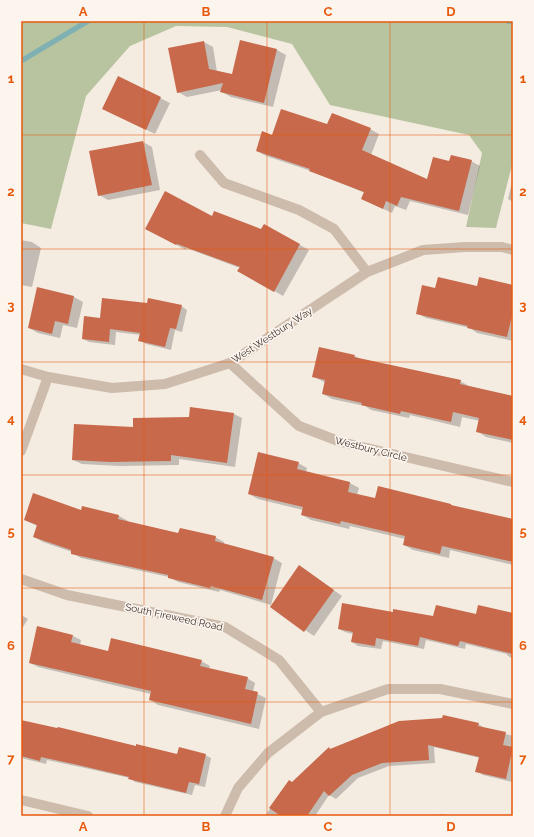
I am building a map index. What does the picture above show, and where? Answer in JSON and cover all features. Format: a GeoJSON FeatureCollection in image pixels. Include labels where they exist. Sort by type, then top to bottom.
{"type":"FeatureCollection","features":[{"type":"Feature","properties":{"kind":"street"},"geometry":{"type":"LineString","coordinates":[[200,155],[224,183],[299,210],[334,229],[367,272]]}},
{"type":"Feature","properties":{"kind":"street","name":"West Westbury Way"},"geometry":{"type":"LineString","coordinates":[[21,369],[48,377],[112,388],[165,384],[230,363],[367,272],[423,250],[465,247],[502,247],[513,250]]}},
{"type":"Feature","properties":{"kind":"street","name":"Westbury Circle"},"geometry":{"type":"LineString","coordinates":[[230,363],[299,426],[341,442],[513,482]]}},
{"type":"Feature","properties":{"kind":"street"},"geometry":{"type":"LineString","coordinates":[[21,451],[48,377]]}},
{"type":"Feature","properties":{"kind":"street","name":"South Fireweed Road"},"geometry":{"type":"LineString","coordinates":[[21,579],[67,595],[225,627],[279,660],[321,712]]}},
{"type":"Feature","properties":{"kind":"street"},"geometry":{"type":"LineString","coordinates":[[225,816],[238,788],[268,753],[321,712],[388,689],[440,689],[513,704]]}},
{"type":"Feature","properties":{"kind":"street"},"geometry":{"type":"LineString","coordinates":[[21,800],[88,816]]}},
{"type":"Feature","properties":{"kind":"green space"},"geometry":{"type":"Polygon","coordinates":[[[21,21],[513,21],[513,161],[496,228],[466,227],[482,153],[469,135],[330,105],[292,44],[227,27],[176,26],[130,46],[86,96],[51,229],[21,223],[21,21]]]}},
{"type":"Feature","properties":{"kind":"building"},"geometry":{"type":"Polygon","coordinates":[[[240,40],[277,49],[264,103],[220,92],[223,83],[177,93],[168,48],[204,41],[209,69],[232,74],[240,40]]]}},
{"type":"Feature","properties":{"kind":"building"},"geometry":{"type":"Polygon","coordinates":[[[118,76],[161,97],[146,130],[102,109],[118,76]]]}},
{"type":"Feature","properties":{"kind":"building"},"geometry":{"type":"Polygon","coordinates":[[[281,109],[327,124],[332,113],[371,128],[362,150],[427,179],[433,157],[449,161],[451,155],[472,160],[459,211],[401,197],[397,206],[386,201],[383,209],[361,199],[364,192],[309,171],[310,169],[256,151],[262,131],[272,135],[281,109]]]}},
{"type":"Feature","properties":{"kind":"building"},"geometry":{"type":"Polygon","coordinates":[[[143,141],[152,185],[98,196],[89,151],[143,141]]]}},
{"type":"Feature","properties":{"kind":"building"},"geometry":{"type":"Polygon","coordinates":[[[165,191],[212,216],[214,211],[261,229],[264,224],[300,244],[274,292],[237,271],[240,267],[177,244],[176,245],[145,229],[165,191]]]}},
{"type":"Feature","properties":{"kind":"building"},"geometry":{"type":"Polygon","coordinates":[[[438,277],[477,286],[479,277],[513,285],[513,312],[507,337],[416,314],[422,285],[435,288],[438,277]]]}},
{"type":"Feature","properties":{"kind":"building"},"geometry":{"type":"Polygon","coordinates":[[[37,287],[74,296],[68,324],[55,321],[52,334],[28,328],[37,287]]]}},
{"type":"Feature","properties":{"kind":"building"},"geometry":{"type":"Polygon","coordinates":[[[102,298],[147,303],[148,298],[182,305],[176,329],[170,328],[165,347],[138,341],[140,333],[110,329],[109,342],[82,339],[84,316],[100,318],[102,298]]]}},
{"type":"Feature","properties":{"kind":"building"},"geometry":{"type":"Polygon","coordinates":[[[319,347],[355,355],[354,357],[461,380],[460,384],[513,396],[513,440],[476,432],[479,418],[453,412],[451,422],[401,411],[400,414],[361,405],[362,403],[322,394],[325,380],[312,377],[319,347]]]}},
{"type":"Feature","properties":{"kind":"building"},"geometry":{"type":"Polygon","coordinates":[[[190,407],[234,413],[227,463],[171,455],[171,461],[110,462],[72,460],[74,424],[133,427],[133,418],[189,417],[190,407]]]}},
{"type":"Feature","properties":{"kind":"building"},"geometry":{"type":"Polygon","coordinates":[[[258,452],[299,462],[297,469],[350,482],[348,492],[375,498],[378,486],[513,519],[513,562],[442,546],[440,554],[403,545],[405,536],[341,521],[340,524],[301,515],[303,507],[248,494],[258,452]]]}},
{"type":"Feature","properties":{"kind":"building"},"geometry":{"type":"Polygon","coordinates":[[[33,493],[81,510],[82,506],[119,515],[118,519],[178,533],[180,528],[216,536],[215,541],[274,557],[262,600],[211,586],[210,588],[168,578],[168,575],[71,554],[71,550],[33,537],[37,525],[24,520],[33,493]]]}},
{"type":"Feature","properties":{"kind":"building"},"geometry":{"type":"Polygon","coordinates":[[[299,565],[334,590],[304,632],[270,607],[299,565]]]}},
{"type":"Feature","properties":{"kind":"building"},"geometry":{"type":"Polygon","coordinates":[[[342,603],[393,612],[393,609],[433,616],[436,605],[476,614],[478,605],[513,613],[513,654],[460,641],[458,646],[420,637],[418,646],[376,638],[375,646],[351,642],[353,632],[338,629],[342,603]]]}},
{"type":"Feature","properties":{"kind":"building"},"geometry":{"type":"Polygon","coordinates":[[[37,626],[73,635],[71,642],[108,651],[111,638],[202,660],[200,666],[248,677],[245,689],[258,692],[251,724],[149,700],[151,691],[29,663],[37,626]]]}},
{"type":"Feature","properties":{"kind":"building"},"geometry":{"type":"Polygon","coordinates":[[[443,715],[479,723],[478,726],[506,732],[503,745],[513,747],[506,779],[475,772],[479,757],[428,745],[429,760],[382,763],[352,775],[329,796],[324,791],[307,816],[281,816],[269,808],[289,780],[292,782],[329,747],[330,749],[399,721],[442,718],[443,715]]]}},
{"type":"Feature","properties":{"kind":"building"},"geometry":{"type":"Polygon","coordinates":[[[21,720],[177,754],[179,747],[206,754],[199,784],[189,782],[186,793],[78,765],[41,757],[40,761],[21,756],[21,720]]]}},
{"type":"Feature","properties":{"kind":"waterway"},"geometry":{"type":"LineString","coordinates":[[21,61],[88,21]]}}]}
